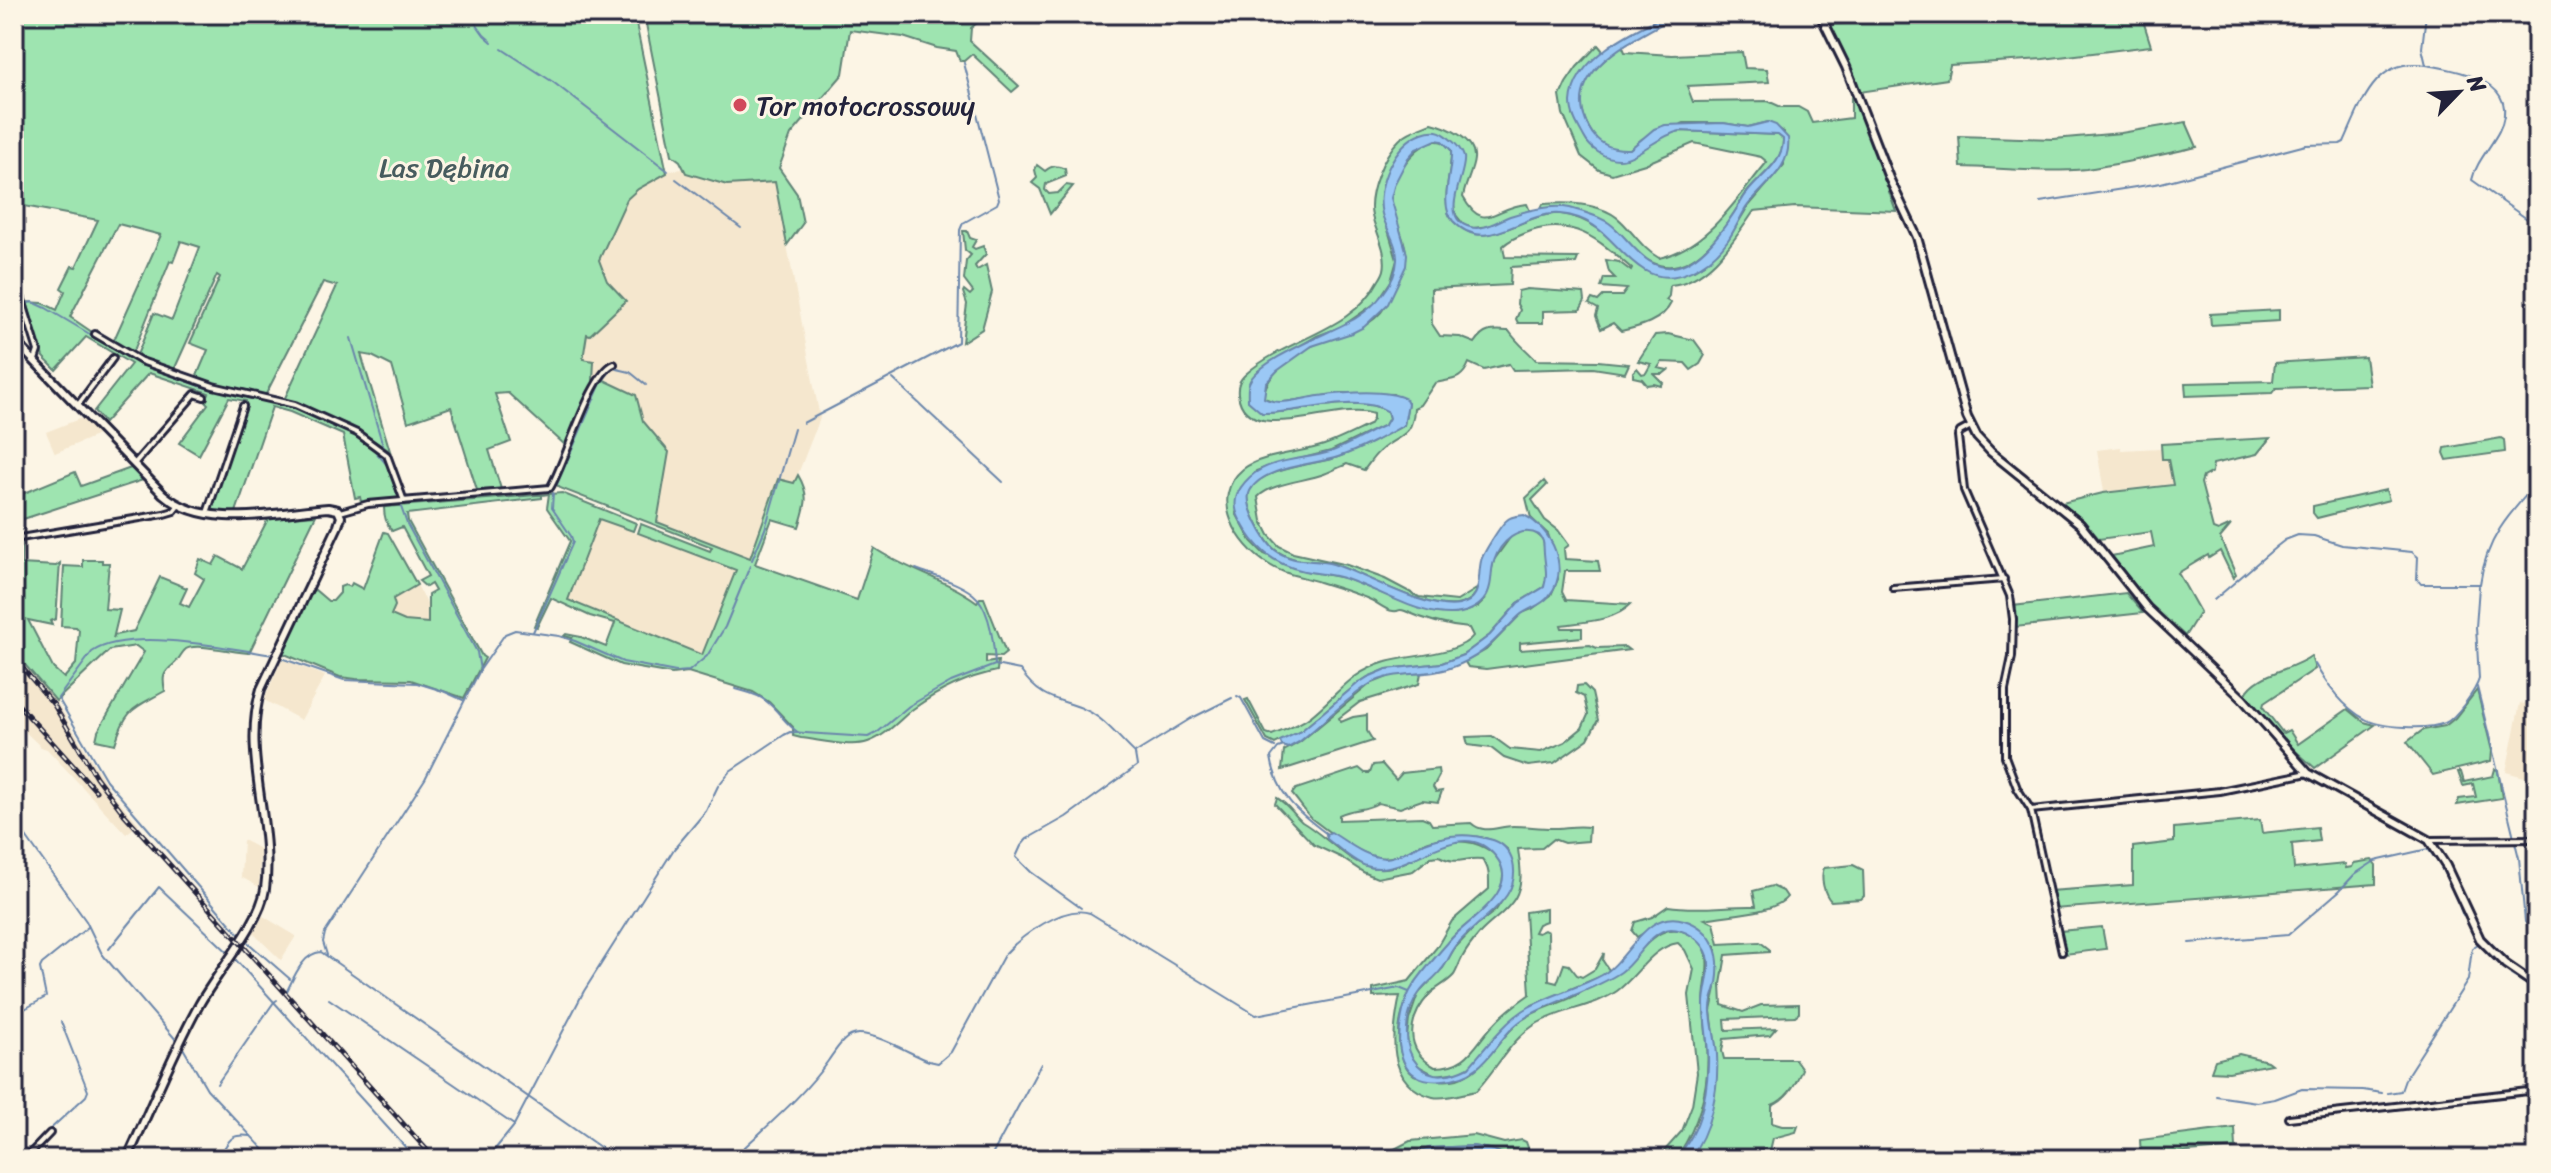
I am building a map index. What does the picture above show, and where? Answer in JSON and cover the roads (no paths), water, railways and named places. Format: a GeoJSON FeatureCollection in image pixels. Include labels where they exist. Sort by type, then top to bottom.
{"type":"FeatureCollection","features":[{"type":"Feature","properties":{"kind":"street"},"geometry":{"type":"LineString","coordinates":[[1820,14],[1843,59],[1890,180],[1917,237],[1971,426],[1991,452],[2080,524],[2147,608],[2243,699],[2308,773],[2429,840],[2446,866],[2480,939],[2505,964],[2537,986]]}},
{"type":"Feature","properties":{"kind":"street"},"geometry":{"type":"LineString","coordinates":[[14,274],[38,351],[35,360]]}},
{"type":"Feature","properties":{"kind":"street"},"geometry":{"type":"LineString","coordinates":[[95,334],[141,361],[213,386],[295,405],[357,433],[387,455],[404,501]]}},
{"type":"Feature","properties":{"kind":"street"},"geometry":{"type":"LineString","coordinates":[[14,340],[178,506],[207,515],[230,516],[328,508],[340,513]]}},
{"type":"Feature","properties":{"kind":"street"},"geometry":{"type":"LineString","coordinates":[[78,405],[113,358]]}},
{"type":"Feature","properties":{"kind":"street"},"geometry":{"type":"LineString","coordinates":[[340,513],[355,506],[550,488],[593,389],[605,369],[614,364]]}},
{"type":"Feature","properties":{"kind":"street"},"geometry":{"type":"LineString","coordinates":[[134,464],[195,394],[204,397]]}},
{"type":"Feature","properties":{"kind":"street"},"geometry":{"type":"LineString","coordinates":[[207,515],[243,406]]}},
{"type":"Feature","properties":{"kind":"street"},"geometry":{"type":"LineString","coordinates":[[1971,426],[1958,436],[1964,490],[2004,579],[2013,619],[2012,657],[2005,690],[2005,756],[2017,788],[2031,810],[2062,952]]}},
{"type":"Feature","properties":{"kind":"street"},"geometry":{"type":"LineString","coordinates":[[14,539],[168,514],[178,506]]}},
{"type":"Feature","properties":{"kind":"street"},"geometry":{"type":"LineString","coordinates":[[127,1159],[197,1008],[263,899],[265,861],[255,740],[256,711],[261,689],[338,526],[340,513]]}},
{"type":"Feature","properties":{"kind":"street"},"geometry":{"type":"LineString","coordinates":[[1893,588],[2004,579]]}},
{"type":"Feature","properties":{"kind":"street"},"geometry":{"type":"LineString","coordinates":[[2031,810],[2220,791],[2308,773]]}},
{"type":"Feature","properties":{"kind":"street"},"geometry":{"type":"LineString","coordinates":[[2429,840],[2537,839]]}},
{"type":"Feature","properties":{"kind":"street"},"geometry":{"type":"LineString","coordinates":[[2289,1118],[2537,1090]]}},
{"type":"Feature","properties":{"kind":"street"},"geometry":{"type":"LineString","coordinates":[[25,1159],[50,1133]]}},
{"type":"Feature","properties":{"kind":"water"},"geometry":{"type":"Polygon","coordinates":[[[1668,14],[1679,14],[1625,45],[1593,72],[1584,89],[1582,107],[1593,134],[1601,142],[1617,149],[1630,149],[1654,129],[1665,125],[1723,123],[1748,127],[1768,122],[1776,125],[1788,138],[1785,159],[1781,168],[1746,208],[1721,249],[1691,271],[1667,277],[1644,270],[1598,228],[1575,217],[1546,215],[1492,234],[1479,235],[1466,231],[1453,221],[1447,206],[1451,150],[1442,141],[1436,140],[1416,149],[1395,183],[1391,198],[1407,254],[1406,266],[1388,304],[1364,327],[1312,346],[1277,371],[1266,383],[1264,398],[1277,402],[1363,392],[1387,393],[1406,399],[1408,403],[1404,425],[1338,457],[1277,471],[1266,476],[1250,491],[1250,505],[1256,522],[1266,539],[1282,555],[1333,564],[1431,603],[1459,605],[1472,599],[1475,594],[1482,558],[1501,527],[1507,520],[1524,515],[1543,530],[1558,562],[1555,585],[1546,599],[1519,616],[1474,657],[1443,670],[1380,679],[1352,697],[1299,742],[1288,748],[1282,746],[1280,741],[1301,731],[1368,677],[1387,669],[1442,663],[1463,655],[1490,635],[1518,603],[1544,587],[1546,570],[1539,535],[1524,532],[1511,537],[1497,554],[1490,586],[1483,601],[1463,613],[1446,614],[1425,611],[1346,579],[1293,568],[1274,559],[1252,539],[1237,514],[1236,497],[1245,482],[1267,466],[1337,449],[1385,425],[1389,418],[1387,411],[1360,404],[1262,413],[1248,401],[1249,383],[1266,365],[1356,318],[1383,294],[1393,278],[1397,260],[1396,249],[1382,214],[1384,179],[1403,146],[1426,132],[1443,133],[1463,154],[1464,165],[1454,206],[1460,222],[1470,227],[1485,227],[1532,210],[1563,207],[1585,212],[1609,223],[1649,261],[1664,267],[1678,266],[1692,260],[1705,249],[1779,156],[1783,139],[1778,135],[1680,131],[1626,158],[1614,159],[1590,146],[1571,107],[1574,86],[1594,59],[1623,37],[1668,14]]]}},
{"type":"Feature","properties":{"kind":"water"},"geometry":{"type":"Polygon","coordinates":[[[1331,832],[1377,857],[1392,857],[1432,840],[1460,835],[1498,842],[1511,858],[1514,874],[1509,892],[1458,943],[1443,968],[1420,992],[1411,1009],[1407,1029],[1409,1049],[1418,1065],[1430,1073],[1450,1074],[1469,1067],[1521,1012],[1602,975],[1612,968],[1638,937],[1659,921],[1670,918],[1684,920],[1709,936],[1718,962],[1711,1008],[1717,1082],[1708,1123],[1689,1159],[1673,1159],[1695,1128],[1706,1090],[1708,1057],[1704,1004],[1709,964],[1700,942],[1681,931],[1663,931],[1650,940],[1621,972],[1516,1024],[1472,1071],[1444,1080],[1422,1078],[1408,1069],[1400,1048],[1403,1009],[1418,979],[1498,892],[1503,880],[1502,869],[1496,857],[1482,845],[1466,841],[1399,864],[1382,868],[1366,866],[1327,839],[1326,834],[1331,832]]]}},
{"type":"Feature","properties":{"kind":"water"},"geometry":{"type":"Polygon","coordinates":[[[1473,1146],[1494,1150],[1513,1159],[1455,1154],[1396,1159],[1429,1148],[1473,1146]]]}},
{"type":"Feature","properties":{"kind":"waterway"},"geometry":{"type":"LineString","coordinates":[[469,14],[492,42]]}},
{"type":"Feature","properties":{"kind":"waterway"},"geometry":{"type":"LineString","coordinates":[[2426,14],[2422,48],[2426,65],[2470,75],[2495,90],[2502,101],[2504,114],[2499,131],[2472,180],[2537,226]]}},
{"type":"Feature","properties":{"kind":"waterway"},"geometry":{"type":"LineString","coordinates":[[502,49],[553,82],[668,171]]}},
{"type":"Feature","properties":{"kind":"waterway"},"geometry":{"type":"LineString","coordinates":[[803,423],[958,342],[960,230],[963,223],[997,204],[999,199],[964,63]]}},
{"type":"Feature","properties":{"kind":"waterway"},"geometry":{"type":"LineString","coordinates":[[2040,202],[2161,183],[2306,145],[2340,144],[2344,142],[2372,86],[2382,76],[2394,68],[2409,64],[2426,65]]}},
{"type":"Feature","properties":{"kind":"waterway"},"geometry":{"type":"LineString","coordinates":[[676,179],[741,228]]}},
{"type":"Feature","properties":{"kind":"waterway"},"geometry":{"type":"LineString","coordinates":[[28,303],[46,308],[140,364],[203,387],[294,408],[332,424]]}},
{"type":"Feature","properties":{"kind":"waterway"},"geometry":{"type":"LineString","coordinates":[[14,305],[19,304]]}},
{"type":"Feature","properties":{"kind":"waterway"},"geometry":{"type":"LineString","coordinates":[[351,338],[384,449]]}},
{"type":"Feature","properties":{"kind":"waterway"},"geometry":{"type":"LineString","coordinates":[[557,484],[601,383],[613,368],[630,372],[646,385]]}},
{"type":"Feature","properties":{"kind":"waterway"},"geometry":{"type":"LineString","coordinates":[[893,379],[1003,482]]}},
{"type":"Feature","properties":{"kind":"waterway"},"geometry":{"type":"LineString","coordinates":[[752,560],[765,529],[794,429]]}},
{"type":"Feature","properties":{"kind":"waterway"},"geometry":{"type":"LineString","coordinates":[[369,444],[388,466],[398,496]]}},
{"type":"Feature","properties":{"kind":"waterway"},"geometry":{"type":"LineString","coordinates":[[2214,600],[2285,540],[2298,535],[2314,536],[2342,545],[2412,552],[2418,557],[2417,579],[2421,584],[2480,584],[2493,541],[2508,517],[2537,483]]}},
{"type":"Feature","properties":{"kind":"waterway"},"geometry":{"type":"LineString","coordinates":[[533,632],[573,542],[552,508],[553,493]]}},
{"type":"Feature","properties":{"kind":"waterway"},"geometry":{"type":"LineString","coordinates":[[401,507],[407,524],[477,652],[480,670]]}},
{"type":"Feature","properties":{"kind":"waterway"},"geometry":{"type":"LineString","coordinates":[[327,955],[323,942],[325,933],[425,779],[480,670],[505,634],[515,630],[559,636],[623,662],[676,672],[689,671],[707,656],[725,627],[750,566]]}},
{"type":"Feature","properties":{"kind":"waterway"},"geometry":{"type":"LineString","coordinates":[[916,569],[960,586],[979,600],[990,627],[995,665]]}},
{"type":"Feature","properties":{"kind":"waterway"},"geometry":{"type":"LineString","coordinates":[[2315,664],[2336,695],[2365,719],[2405,727],[2445,723],[2455,716],[2479,679],[2476,627],[2479,586]]}},
{"type":"Feature","properties":{"kind":"waterway"},"geometry":{"type":"LineString","coordinates":[[239,934],[106,780],[58,698],[92,652],[109,645],[154,640],[206,644],[273,655]]}},
{"type":"Feature","properties":{"kind":"waterway"},"geometry":{"type":"LineString","coordinates":[[281,658],[344,680],[417,683],[463,700]]}},
{"type":"Feature","properties":{"kind":"waterway"},"geometry":{"type":"LineString","coordinates":[[329,999],[514,1125],[584,991],[674,849],[706,811],[718,786],[730,771],[784,735],[790,732],[868,737],[909,706],[951,682],[995,665],[1020,670],[1039,691],[1088,711],[1104,722],[1135,753],[1190,719],[1232,698]]}},
{"type":"Feature","properties":{"kind":"waterway"},"geometry":{"type":"LineString","coordinates":[[2477,687],[2514,837]]}},
{"type":"Feature","properties":{"kind":"waterway"},"geometry":{"type":"LineString","coordinates":[[736,689],[763,699],[799,733]]}},
{"type":"Feature","properties":{"kind":"waterway"},"geometry":{"type":"LineString","coordinates":[[1237,696],[1265,742],[1275,747]]}},
{"type":"Feature","properties":{"kind":"waterway"},"geometry":{"type":"LineString","coordinates":[[1284,746],[1271,757],[1278,782],[1297,810],[1327,834]]}},
{"type":"Feature","properties":{"kind":"waterway"},"geometry":{"type":"LineString","coordinates":[[1081,908],[1031,872],[1016,857],[1027,839],[1066,817],[1137,766],[1135,754]]}},
{"type":"Feature","properties":{"kind":"waterway"},"geometry":{"type":"LineString","coordinates":[[14,820],[86,921],[102,954],[177,1041]]}},
{"type":"Feature","properties":{"kind":"waterway"},"geometry":{"type":"LineString","coordinates":[[2515,842],[2525,922],[2537,937]]}},
{"type":"Feature","properties":{"kind":"waterway"},"geometry":{"type":"LineString","coordinates":[[2189,943],[2288,935],[2355,874],[2375,861],[2428,849],[2453,891]]}},
{"type":"Feature","properties":{"kind":"waterway"},"geometry":{"type":"LineString","coordinates":[[109,949],[159,887],[234,958],[274,1002],[277,1000]]}},
{"type":"Feature","properties":{"kind":"waterway"},"geometry":{"type":"LineString","coordinates":[[2455,896],[2457,900]]}},
{"type":"Feature","properties":{"kind":"waterway"},"geometry":{"type":"LineString","coordinates":[[2460,908],[2463,916]]}},
{"type":"Feature","properties":{"kind":"waterway"},"geometry":{"type":"LineString","coordinates":[[732,1159],[795,1100],[849,1037],[859,1034],[875,1037],[938,1063],[951,1052],[1004,955],[1032,931],[1068,913],[1090,913],[1256,1015],[1399,988],[1409,992]]}},
{"type":"Feature","properties":{"kind":"waterway"},"geometry":{"type":"LineString","coordinates":[[14,1015],[46,997],[40,968],[42,964],[88,927]]}},
{"type":"Feature","properties":{"kind":"waterway"},"geometry":{"type":"LineString","coordinates":[[245,940],[290,979]]}},
{"type":"Feature","properties":{"kind":"waterway"},"geometry":{"type":"LineString","coordinates":[[2388,1093],[2401,1091],[2406,1077],[2468,980],[2472,948],[2478,944]]}},
{"type":"Feature","properties":{"kind":"waterway"},"geometry":{"type":"LineString","coordinates":[[287,991],[304,961],[321,952],[617,1159]]}},
{"type":"Feature","properties":{"kind":"waterway"},"geometry":{"type":"LineString","coordinates":[[2511,975],[2537,991]]}},
{"type":"Feature","properties":{"kind":"waterway"},"geometry":{"type":"LineString","coordinates":[[217,1084],[274,1002],[416,1159]]}},
{"type":"Feature","properties":{"kind":"waterway"},"geometry":{"type":"LineString","coordinates":[[18,1159],[88,1091],[61,1022]]}},
{"type":"Feature","properties":{"kind":"waterway"},"geometry":{"type":"LineString","coordinates":[[183,1048],[207,1089],[267,1153],[277,1159]]}},
{"type":"Feature","properties":{"kind":"waterway"},"geometry":{"type":"LineString","coordinates":[[990,1159],[1041,1064]]}},
{"type":"Feature","properties":{"kind":"waterway"},"geometry":{"type":"LineString","coordinates":[[2216,1096],[2257,1102],[2302,1089],[2382,1093]]}},
{"type":"Feature","properties":{"kind":"waterway"},"geometry":{"type":"LineString","coordinates":[[487,1159],[514,1126]]}},
{"type":"Feature","properties":{"kind":"waterway"},"geometry":{"type":"LineString","coordinates":[[217,1159],[233,1137],[251,1136]]}},
{"type":"Feature","properties":{"kind":"railway"},"geometry":{"type":"LineString","coordinates":[[14,658],[54,705],[96,777],[124,814],[435,1159]]}},
{"type":"Feature","properties":{"kind":"railway"},"geometry":{"type":"LineString","coordinates":[[14,700],[96,791]]}},
{"type":"Feature","properties":{"kind":"place","name":"Tor motocrossowy"},"geometry":{"type":"Point","coordinates":[740,105]}},
{"type":"Feature","properties":{"kind":"park label","name":"Las Dębina"},"geometry":{"type":"Point","coordinates":[444,167]}}]}
